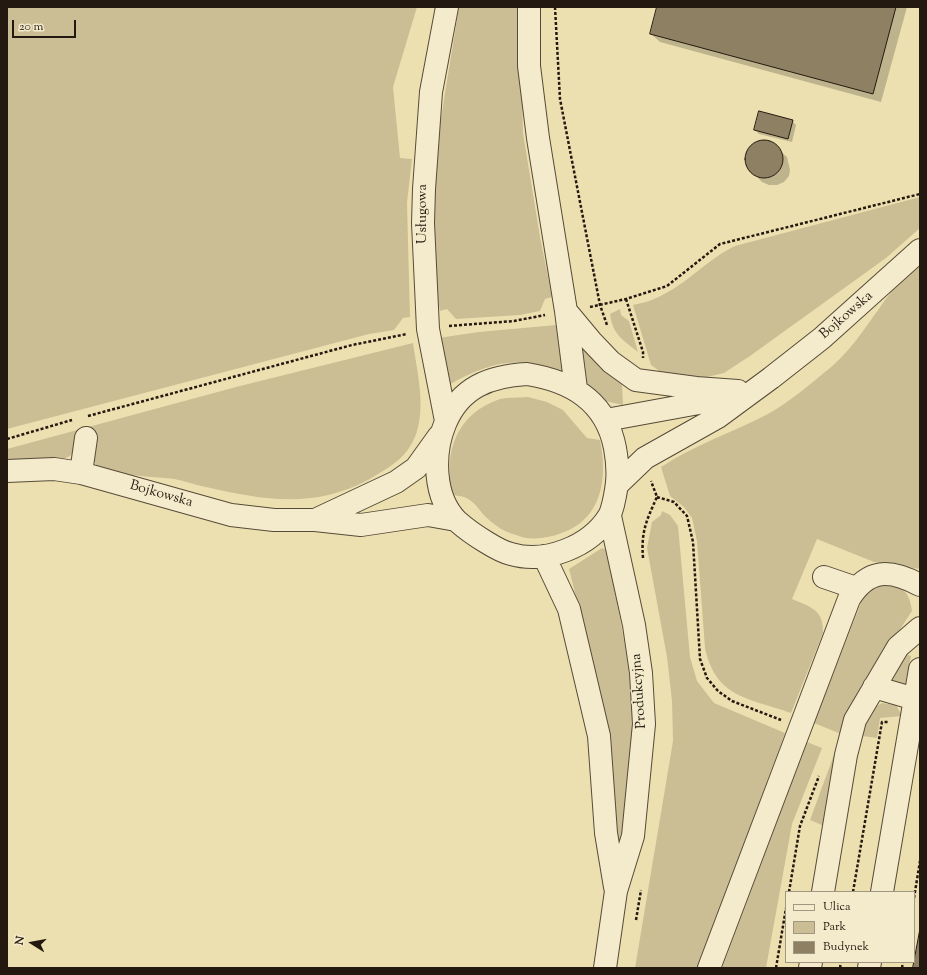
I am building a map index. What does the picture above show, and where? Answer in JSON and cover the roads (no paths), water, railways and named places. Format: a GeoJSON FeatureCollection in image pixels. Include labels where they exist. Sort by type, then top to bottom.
{"type":"FeatureCollection","features":[{"type":"Feature","properties":{"kind":"street","name":"Usługowa"},"geometry":{"type":"LineString","coordinates":[[444,427],[428,329],[423,223],[431,92],[447,7]]}},
{"type":"Feature","properties":{"kind":"street"},"geometry":{"type":"LineString","coordinates":[[529,7],[529,66],[538,138],[566,311],[576,390]]}},
{"type":"Feature","properties":{"kind":"street","name":"Bojkowska"},"geometry":{"type":"LineString","coordinates":[[619,483],[645,458],[718,417],[771,378],[828,333],[920,250]]}},
{"type":"Feature","properties":{"kind":"street"},"geometry":{"type":"LineString","coordinates":[[566,311],[611,362],[636,380],[696,388],[738,391]]}},
{"type":"Feature","properties":{"kind":"street","name":"Bojkowska"},"geometry":{"type":"LineString","coordinates":[[315,520],[396,482],[416,468],[444,427],[460,400],[480,383],[504,375],[527,374],[550,378],[576,390],[586,398],[606,420],[710,401],[771,378]]}},
{"type":"Feature","properties":{"kind":"street"},"geometry":{"type":"LineString","coordinates":[[444,427],[436,455],[437,478],[444,500],[456,520],[477,537],[511,554],[544,556],[565,551],[582,543],[610,516],[619,483],[613,438],[606,420]]}},
{"type":"Feature","properties":{"kind":"street"},"geometry":{"type":"LineString","coordinates":[[81,473],[82,428]]}},
{"type":"Feature","properties":{"kind":"street","name":"Bojkowska"},"geometry":{"type":"LineString","coordinates":[[7,470],[54,469],[81,473],[232,515],[274,520],[315,520],[361,525],[428,515],[456,520]]}},
{"type":"Feature","properties":{"kind":"street","name":"Produkcyjna"},"geometry":{"type":"LineString","coordinates":[[605,968],[616,890],[633,836],[644,724],[634,625],[610,516]]}},
{"type":"Feature","properties":{"kind":"street","name":"Produkcyjna"},"geometry":{"type":"LineString","coordinates":[[544,556],[570,609],[599,736],[606,833],[616,890]]}},
{"type":"Feature","properties":{"kind":"street"},"geometry":{"type":"LineString","coordinates":[[709,968],[849,599],[856,588],[868,578],[883,574],[895,575],[920,585]]}},
{"type":"Feature","properties":{"kind":"street"},"geometry":{"type":"LineString","coordinates":[[824,577],[856,588]]}},
{"type":"Feature","properties":{"kind":"street"},"geometry":{"type":"LineString","coordinates":[[822,891],[849,739],[855,720],[898,647],[920,631]]}},
{"type":"Feature","properties":{"kind":"street"},"geometry":{"type":"LineString","coordinates":[[882,891],[920,669]]}},
{"type":"Feature","properties":{"kind":"street"},"geometry":{"type":"LineString","coordinates":[[874,687],[915,699]]}}]}
